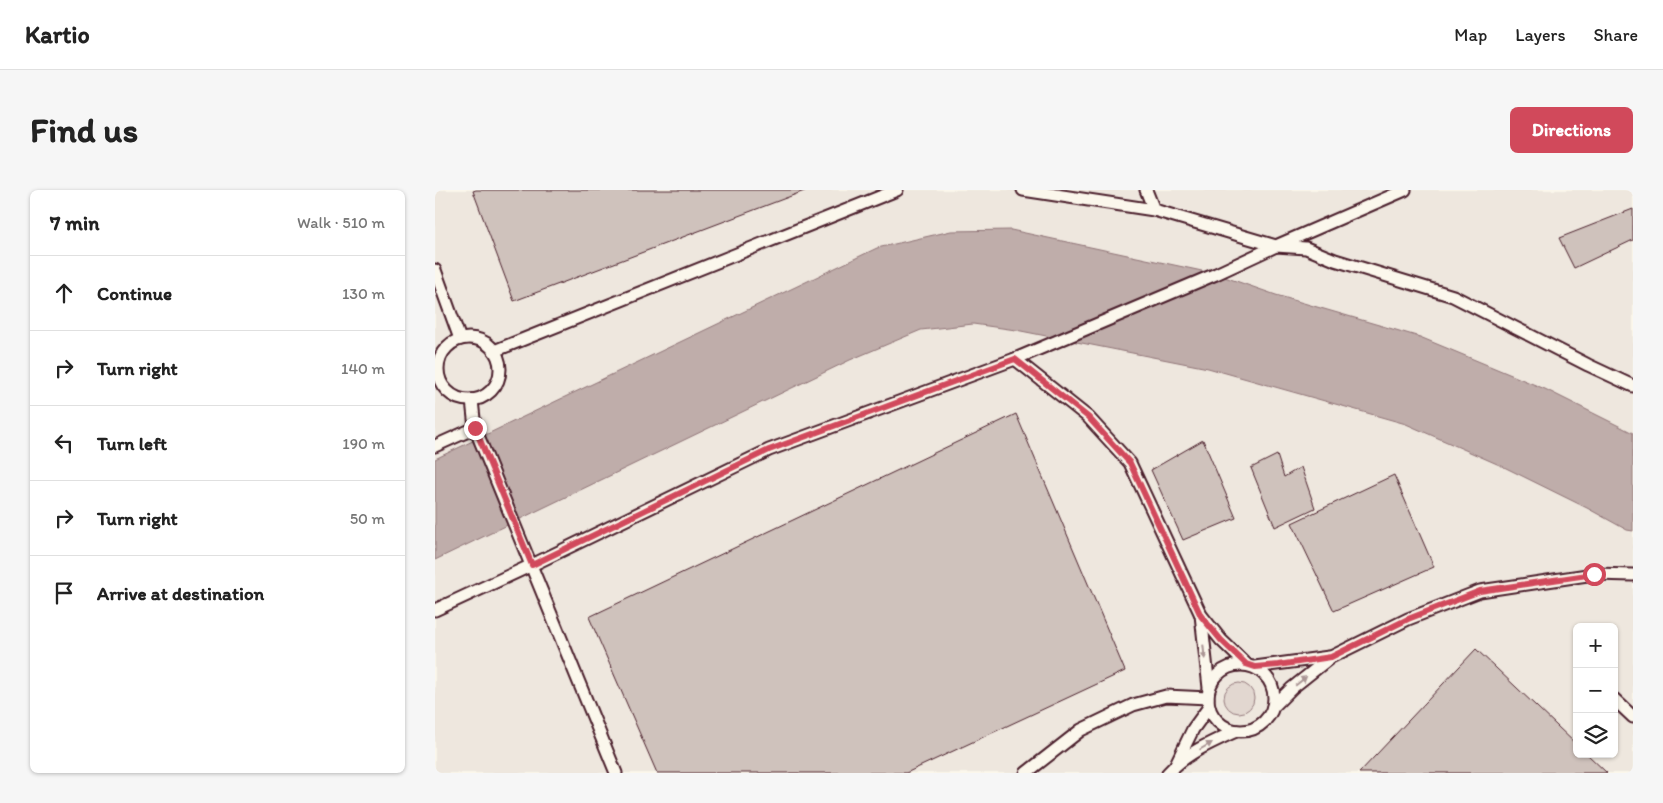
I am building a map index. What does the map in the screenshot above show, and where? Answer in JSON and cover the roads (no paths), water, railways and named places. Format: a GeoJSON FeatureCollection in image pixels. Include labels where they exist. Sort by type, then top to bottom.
{"type":"FeatureCollection","features":[{"type":"Feature","properties":{"kind":"lane"},"geometry":{"type":"LineString","coordinates":[[494,351],[897,190]]}},
{"type":"Feature","properties":{"kind":"lane"},"geometry":{"type":"LineString","coordinates":[[1023,190],[1154,210],[1276,246],[1307,248],[1335,260],[1453,296],[1633,386]]}},
{"type":"Feature","properties":{"kind":"lane"},"geometry":{"type":"LineString","coordinates":[[1146,190],[1154,210]]}},
{"type":"Feature","properties":{"kind":"lane"},"geometry":{"type":"LineString","coordinates":[[435,610],[769,450],[1015,359],[1216,274],[1405,190]]}},
{"type":"Feature","properties":{"kind":"lane"},"geometry":{"type":"LineString","coordinates":[[435,270],[460,339]]}},
{"type":"Feature","properties":{"kind":"lane"},"geometry":{"type":"LineString","coordinates":[[475,338],[489,345],[494,351],[500,367],[499,376],[495,385],[481,398],[472,400],[454,396],[441,383],[438,366],[445,349],[451,343],[460,339],[475,338]]}},
{"type":"Feature","properties":{"kind":"lane"},"geometry":{"type":"LineString","coordinates":[[1015,359],[1088,417],[1130,463],[1201,616],[1221,640],[1250,666],[1263,672],[1269,680],[1275,698],[1269,716],[1263,723],[1255,728],[1236,731],[1209,743],[1176,764],[1167,773]]}},
{"type":"Feature","properties":{"kind":"lane"},"geometry":{"type":"LineString","coordinates":[[472,400],[477,433],[616,773]]}},
{"type":"Feature","properties":{"kind":"lane"},"geometry":{"type":"LineString","coordinates":[[435,446],[477,433]]}},
{"type":"Feature","properties":{"kind":"lane"},"geometry":{"type":"LineString","coordinates":[[1273,707],[1292,688],[1331,657],[1408,619],[1480,591],[1594,574],[1633,575]]}},
{"type":"Feature","properties":{"kind":"lane"},"geometry":{"type":"LineString","coordinates":[[1201,616],[1209,698],[1213,716],[1219,723],[1236,731]]}},
{"type":"Feature","properties":{"kind":"lane"},"geometry":{"type":"LineString","coordinates":[[1176,764],[1209,698],[1213,680],[1219,672],[1237,664],[1250,666],[1331,657]]}},
{"type":"Feature","properties":{"kind":"lane"},"geometry":{"type":"LineString","coordinates":[[1026,773],[1081,730],[1133,705],[1166,696],[1209,698]]}},
{"type":"Feature","properties":{"kind":"lane"},"geometry":{"type":"LineString","coordinates":[[1618,703],[1633,717]]}}]}
